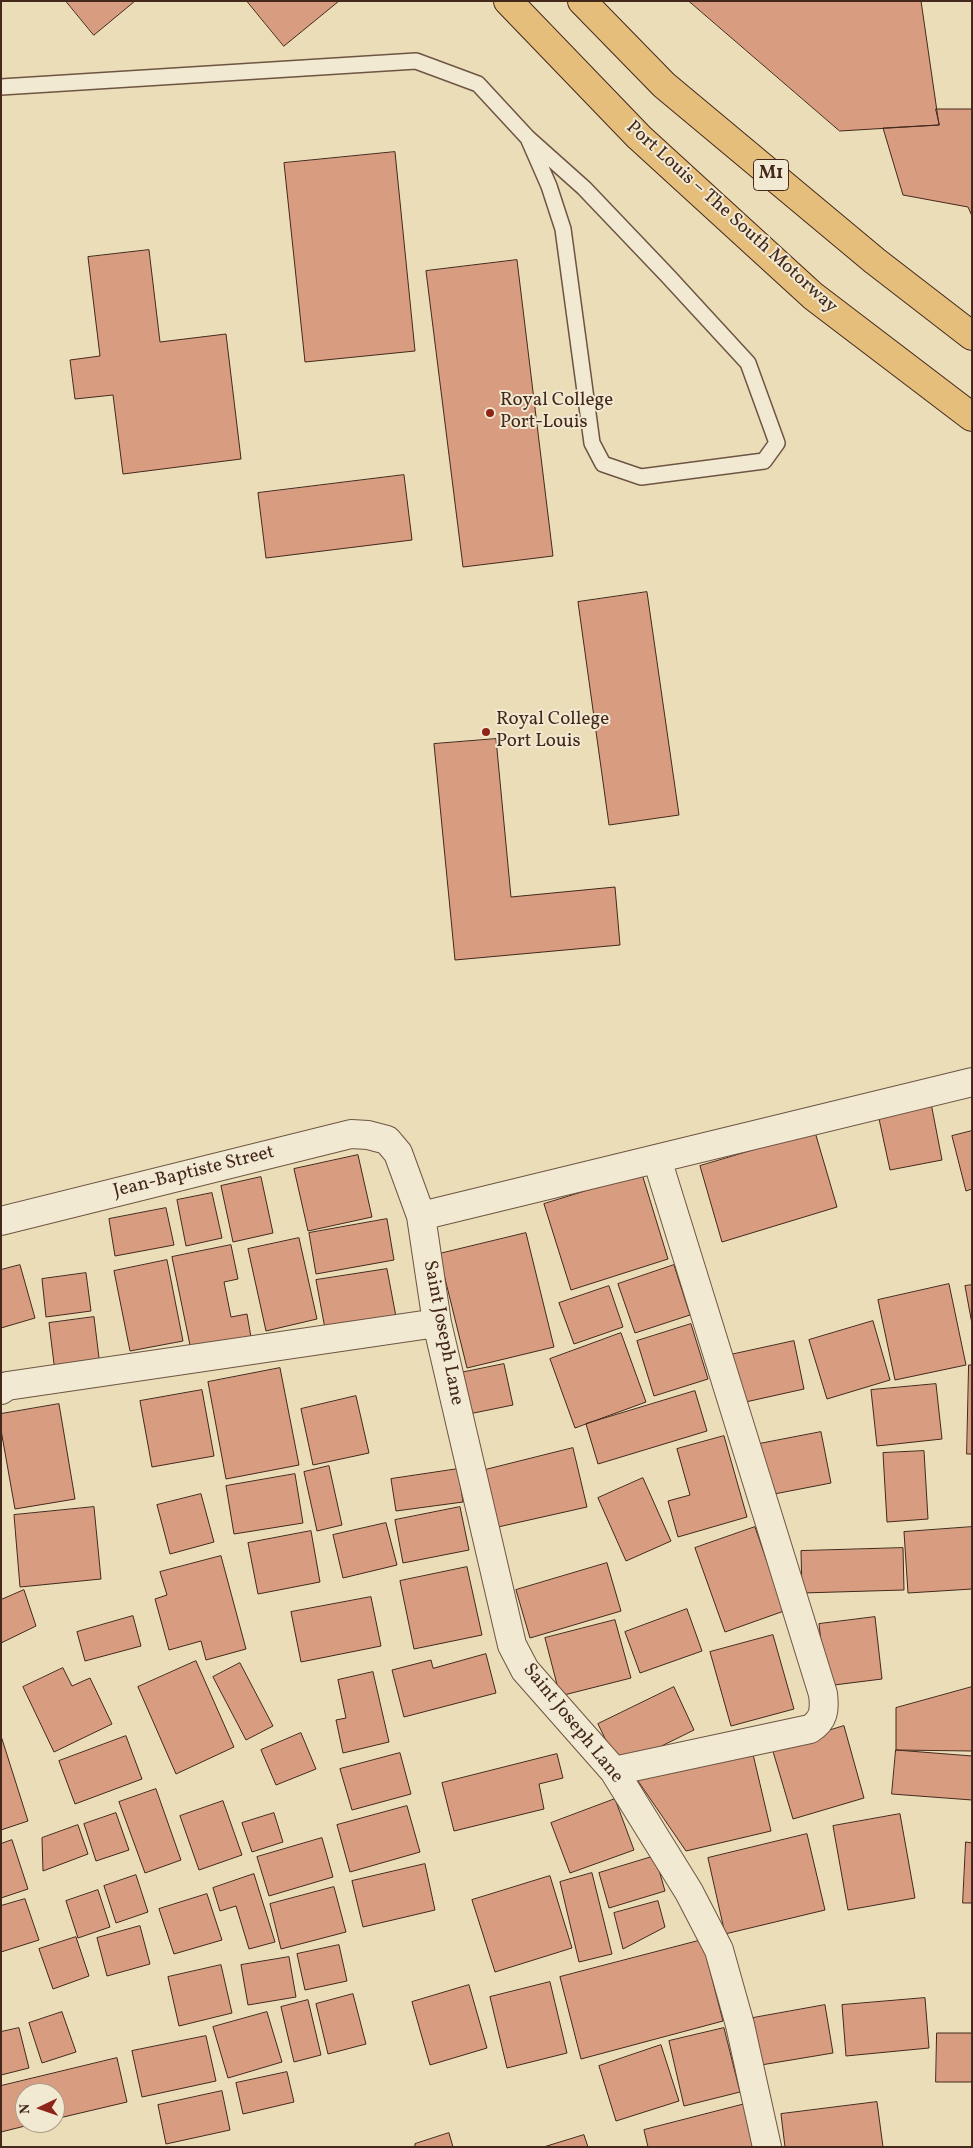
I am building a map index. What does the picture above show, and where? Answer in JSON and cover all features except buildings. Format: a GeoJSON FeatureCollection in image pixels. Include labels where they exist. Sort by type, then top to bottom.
{"type":"FeatureCollection","features":[{"type":"Feature","properties":{"kind":"highway","name":"Port Louis – The South Motorway"},"geometry":{"type":"LineString","coordinates":[[508,1],[639,137],[813,296],[972,417]]}},
{"type":"Feature","properties":{"kind":"highway","name":"M1"},"geometry":{"type":"LineString","coordinates":[[582,1],[664,85],[875,261],[972,336]]}},
{"type":"Feature","properties":{"kind":"street"},"geometry":{"type":"LineString","coordinates":[[421,1216],[972,1082]]}},
{"type":"Feature","properties":{"kind":"street","name":"Jean-Baptiste Street"},"geometry":{"type":"LineString","coordinates":[[1,1221],[351,1134],[368,1135],[386,1140]]}},
{"type":"Feature","properties":{"kind":"street","name":"Saint Joseph Lane"},"geometry":{"type":"LineString","coordinates":[[386,1140],[398,1153],[421,1216],[437,1323],[512,1645],[525,1670],[614,1771],[689,1892],[719,1950],[740,2025],[767,2147]]}},
{"type":"Feature","properties":{"kind":"street"},"geometry":{"type":"LineString","coordinates":[[614,1771],[810,1729],[818,1724],[823,1717],[825,1707],[824,1694],[657,1159]]}},
{"type":"Feature","properties":{"kind":"street"},"geometry":{"type":"LineString","coordinates":[[1,1390],[7,1386],[437,1323]]}},
{"type":"Feature","properties":{"kind":"lane"},"geometry":{"type":"LineString","coordinates":[[1,88],[416,61],[478,84],[528,138],[584,188],[748,363],[777,442],[764,461],[641,477],[603,464],[592,443],[563,229],[549,186],[528,138]]}},
{"type":"Feature","properties":{"kind":"place","name":"Royal College Port-Louis"},"geometry":{"type":"Point","coordinates":[490,413]}},
{"type":"Feature","properties":{"kind":"place","name":"Royal College Port Louis"},"geometry":{"type":"Point","coordinates":[486,732]}}]}
